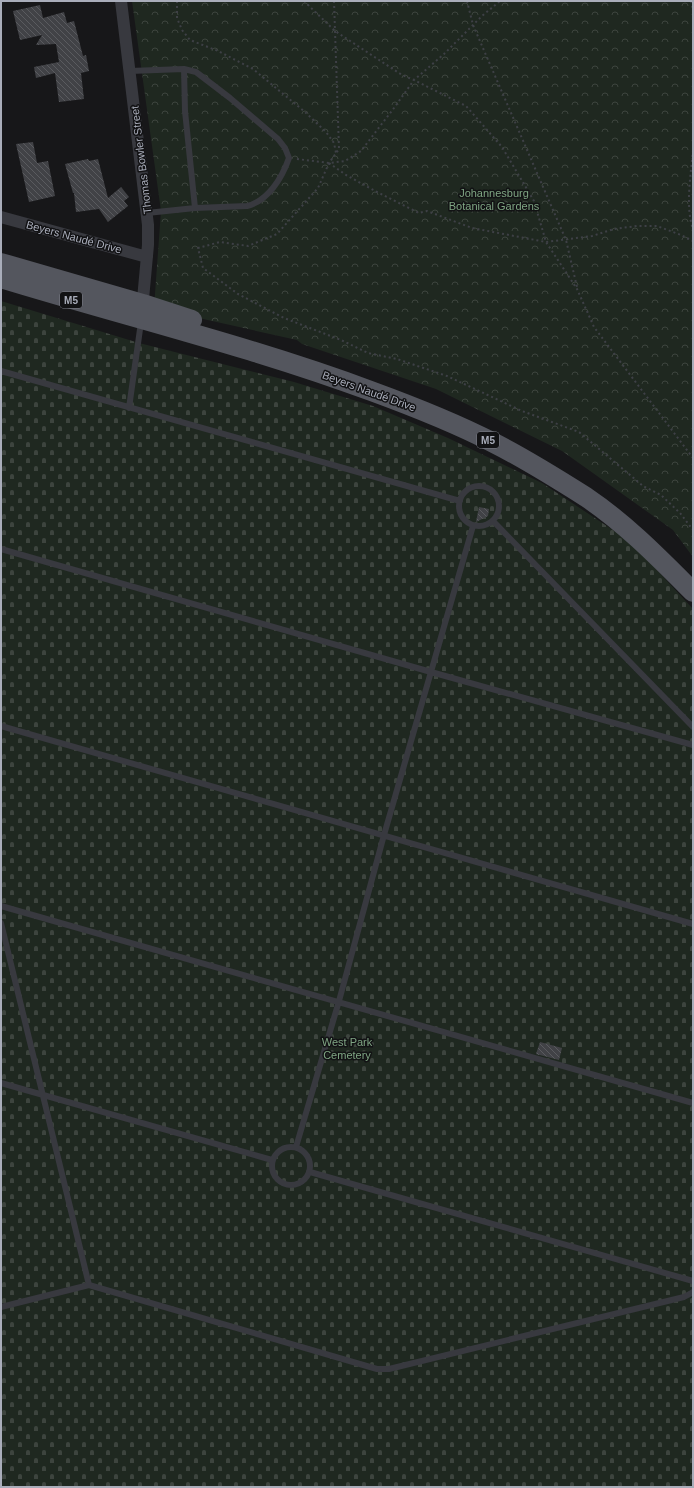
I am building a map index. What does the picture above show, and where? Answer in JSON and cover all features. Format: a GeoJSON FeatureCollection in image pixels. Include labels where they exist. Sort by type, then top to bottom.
{"type":"FeatureCollection","features":[{"type":"Feature","properties":{"kind":"main road","name":"Beyers Naudé Drive"},"geometry":{"type":"LineString","coordinates":[[1,263],[345,382],[432,415],[493,442],[563,483],[609,514],[638,538],[693,592]]}},
{"type":"Feature","properties":{"kind":"main road","name":"Beyers Naudé Drive"},"geometry":{"type":"LineString","coordinates":[[1,278],[142,312],[176,315],[250,336],[322,360],[483,426],[543,458],[598,494],[644,530],[693,576]]}},
{"type":"Feature","properties":{"kind":"street","name":"Thomas Bowler Street"},"geometry":{"type":"LineString","coordinates":[[121,1],[148,225],[147,257],[142,312]]}},
{"type":"Feature","properties":{"kind":"street","name":"Beyers Naudé Drive"},"geometry":{"type":"LineString","coordinates":[[1,217],[147,257]]}},
{"type":"Feature","properties":{"kind":"lane"},"geometry":{"type":"LineString","coordinates":[[130,71],[184,69],[196,72],[252,116],[278,139],[285,148],[289,158],[284,173],[260,201],[247,206],[195,208],[147,213]]}},
{"type":"Feature","properties":{"kind":"lane"},"geometry":{"type":"LineString","coordinates":[[184,69],[185,111],[195,208]]}},
{"type":"Feature","properties":{"kind":"lane"},"geometry":{"type":"LineString","coordinates":[[129,408],[142,312]]}},
{"type":"Feature","properties":{"kind":"lane"},"geometry":{"type":"LineString","coordinates":[[1,371],[460,500]]}},
{"type":"Feature","properties":{"kind":"lane"},"geometry":{"type":"LineString","coordinates":[[474,487],[485,487],[490,489],[497,497],[500,507],[493,521],[484,526],[473,526],[468,524],[461,516],[459,506],[460,500],[465,492],[474,487]]}},
{"type":"Feature","properties":{"kind":"lane"},"geometry":{"type":"LineString","coordinates":[[493,521],[693,727]]}},
{"type":"Feature","properties":{"kind":"lane"},"geometry":{"type":"LineString","coordinates":[[296,1147],[339,1001],[384,835],[473,526]]}},
{"type":"Feature","properties":{"kind":"lane"},"geometry":{"type":"LineString","coordinates":[[1,549],[693,745]]}},
{"type":"Feature","properties":{"kind":"lane"},"geometry":{"type":"LineString","coordinates":[[1,726],[693,924]]}},
{"type":"Feature","properties":{"kind":"lane"},"geometry":{"type":"LineString","coordinates":[[1,906],[693,1103]]}},
{"type":"Feature","properties":{"kind":"lane"},"geometry":{"type":"LineString","coordinates":[[1,924],[89,1284]]}},
{"type":"Feature","properties":{"kind":"lane"},"geometry":{"type":"LineString","coordinates":[[1,1083],[272,1160]]}},
{"type":"Feature","properties":{"kind":"lane"},"geometry":{"type":"LineString","coordinates":[[286,1147],[296,1147],[305,1152],[308,1157],[310,1161],[310,1172],[300,1183],[290,1186],[277,1179],[274,1175],[272,1170],[272,1160],[282,1149],[286,1147]]}},
{"type":"Feature","properties":{"kind":"lane"},"geometry":{"type":"LineString","coordinates":[[310,1172],[693,1281]]}},
{"type":"Feature","properties":{"kind":"lane"},"geometry":{"type":"LineString","coordinates":[[1,1307],[89,1284],[377,1369],[389,1369],[684,1297],[693,1292]]}},
{"type":"Feature","properties":{"kind":"path"},"geometry":{"type":"LineString","coordinates":[[177,1],[177,18],[182,30],[190,40],[218,50],[253,69],[305,112],[326,132],[334,143],[336,153]]}},
{"type":"Feature","properties":{"kind":"path"},"geometry":{"type":"LineString","coordinates":[[304,1],[335,31],[402,75],[466,106],[502,147],[534,201],[546,242],[577,289],[594,327],[693,458]]}},
{"type":"Feature","properties":{"kind":"path"},"geometry":{"type":"LineString","coordinates":[[334,1],[339,149],[329,163],[318,188],[277,234],[248,246],[220,242],[198,248],[203,268],[238,294],[284,318],[341,340],[368,353],[397,359],[447,376],[522,411],[579,432],[643,486],[661,495],[680,513],[693,530]]}},
{"type":"Feature","properties":{"kind":"path"},"geometry":{"type":"LineString","coordinates":[[467,1],[473,25],[566,240],[577,289]]}},
{"type":"Feature","properties":{"kind":"path"},"geometry":{"type":"LineString","coordinates":[[289,158],[329,163],[345,161],[361,151],[414,80],[500,1]]}},
{"type":"Feature","properties":{"kind":"path"},"geometry":{"type":"LineString","coordinates":[[691,1],[693,9]]}},
{"type":"Feature","properties":{"kind":"path"},"geometry":{"type":"LineString","coordinates":[[693,150],[690,192],[690,222],[693,229]]}},
{"type":"Feature","properties":{"kind":"path"},"geometry":{"type":"LineString","coordinates":[[329,163],[377,192],[419,213],[427,211],[472,228],[546,242],[566,240],[636,226],[657,226],[693,241]]}},
{"type":"Feature","properties":{"kind":"green space","name":"Johannesburg Botanical Gardens"},"geometry":{"type":"Polygon","coordinates":[[[132,1],[693,1],[693,557],[673,530],[562,451],[436,389],[302,344],[297,340],[154,308],[161,211],[132,1]]]}},
{"type":"Feature","properties":{"kind":"green space","name":"West Park Cemetery"},"geometry":{"type":"Polygon","coordinates":[[[1,301],[139,343],[294,382],[373,406],[448,438],[542,483],[631,542],[693,609],[693,1487],[1,1487],[1,301]]]}},
{"type":"Feature","properties":{"kind":"building"},"geometry":{"type":"Polygon","coordinates":[[[40,5],[43,18],[64,12],[67,23],[74,21],[83,56],[86,55],[89,71],[81,73],[84,99],[59,102],[55,73],[36,78],[34,67],[59,62],[56,44],[36,45],[42,35],[20,40],[13,11],[40,5]]]}},
{"type":"Feature","properties":{"kind":"building"},"geometry":{"type":"Polygon","coordinates":[[[33,142],[37,163],[48,161],[55,196],[29,202],[16,144],[33,142]]]}},
{"type":"Feature","properties":{"kind":"building"},"geometry":{"type":"Polygon","coordinates":[[[88,159],[89,161],[98,159],[108,198],[121,187],[129,197],[124,201],[128,206],[108,222],[99,209],[76,212],[74,193],[65,164],[88,159]]]}},
{"type":"Feature","properties":{"kind":"building"},"geometry":{"type":"Polygon","coordinates":[[[479,507],[489,509],[488,516],[476,522],[479,507]]]}},
{"type":"Feature","properties":{"kind":"building"},"geometry":{"type":"Polygon","coordinates":[[[540,1042],[562,1048],[559,1060],[536,1054],[540,1042]]]}}]}
